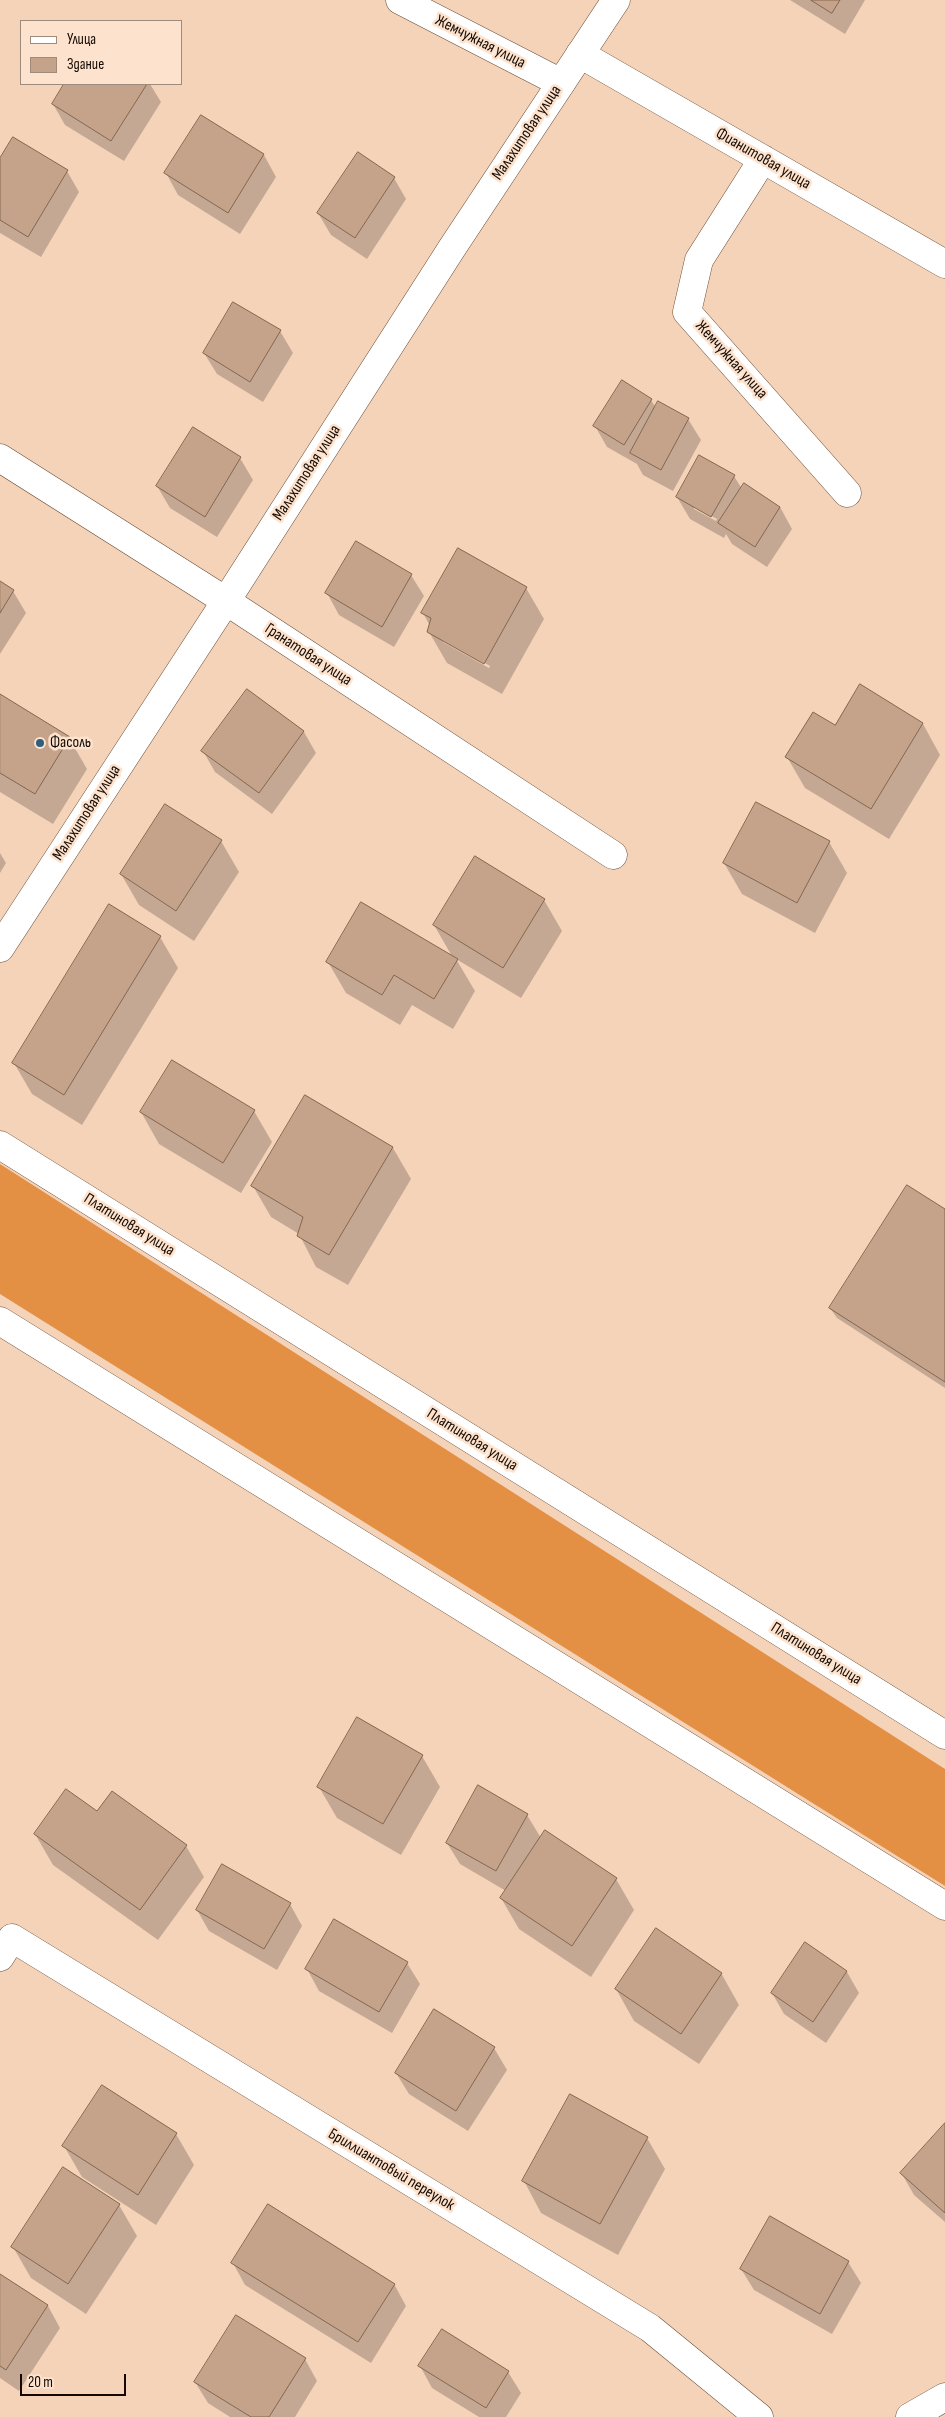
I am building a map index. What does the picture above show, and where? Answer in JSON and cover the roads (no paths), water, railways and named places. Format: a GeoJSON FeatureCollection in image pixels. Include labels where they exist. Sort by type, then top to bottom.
{"type":"FeatureCollection","features":[{"type":"Feature","properties":{"kind":"street","name":"Жемчужная улица"},"geometry":{"type":"LineString","coordinates":[[400,0],[561,83]]}},
{"type":"Feature","properties":{"kind":"street","name":"Малахитовая улица"},"geometry":{"type":"LineString","coordinates":[[0,948],[226,601],[452,248],[616,0]]}},
{"type":"Feature","properties":{"kind":"street","name":"Фианитовая улица"},"geometry":{"type":"LineString","coordinates":[[580,54],[945,264]]}},
{"type":"Feature","properties":{"kind":"street","name":"Жемчужная улица"},"geometry":{"type":"LineString","coordinates":[[763,159],[700,260],[687,312],[847,493]]}},
{"type":"Feature","properties":{"kind":"street","name":"Гранатовая улица"},"geometry":{"type":"LineString","coordinates":[[0,458],[226,601],[613,855]]}},
{"type":"Feature","properties":{"kind":"street","name":"Платиновая улица"},"geometry":{"type":"LineString","coordinates":[[0,1145],[945,1735]]}},
{"type":"Feature","properties":{"kind":"street"},"geometry":{"type":"LineString","coordinates":[[0,1321],[945,1906]]}},
{"type":"Feature","properties":{"kind":"street","name":"Бриллиантовый переулок"},"geometry":{"type":"LineString","coordinates":[[6,1948],[650,2328],[759,2417]]}},
{"type":"Feature","properties":{"kind":"street"},"geometry":{"type":"LineString","coordinates":[[910,2417],[945,2397]]}},
{"type":"Feature","properties":{"kind":"place","name":"Фасоль"},"geometry":{"type":"Point","coordinates":[40,743]}}]}
